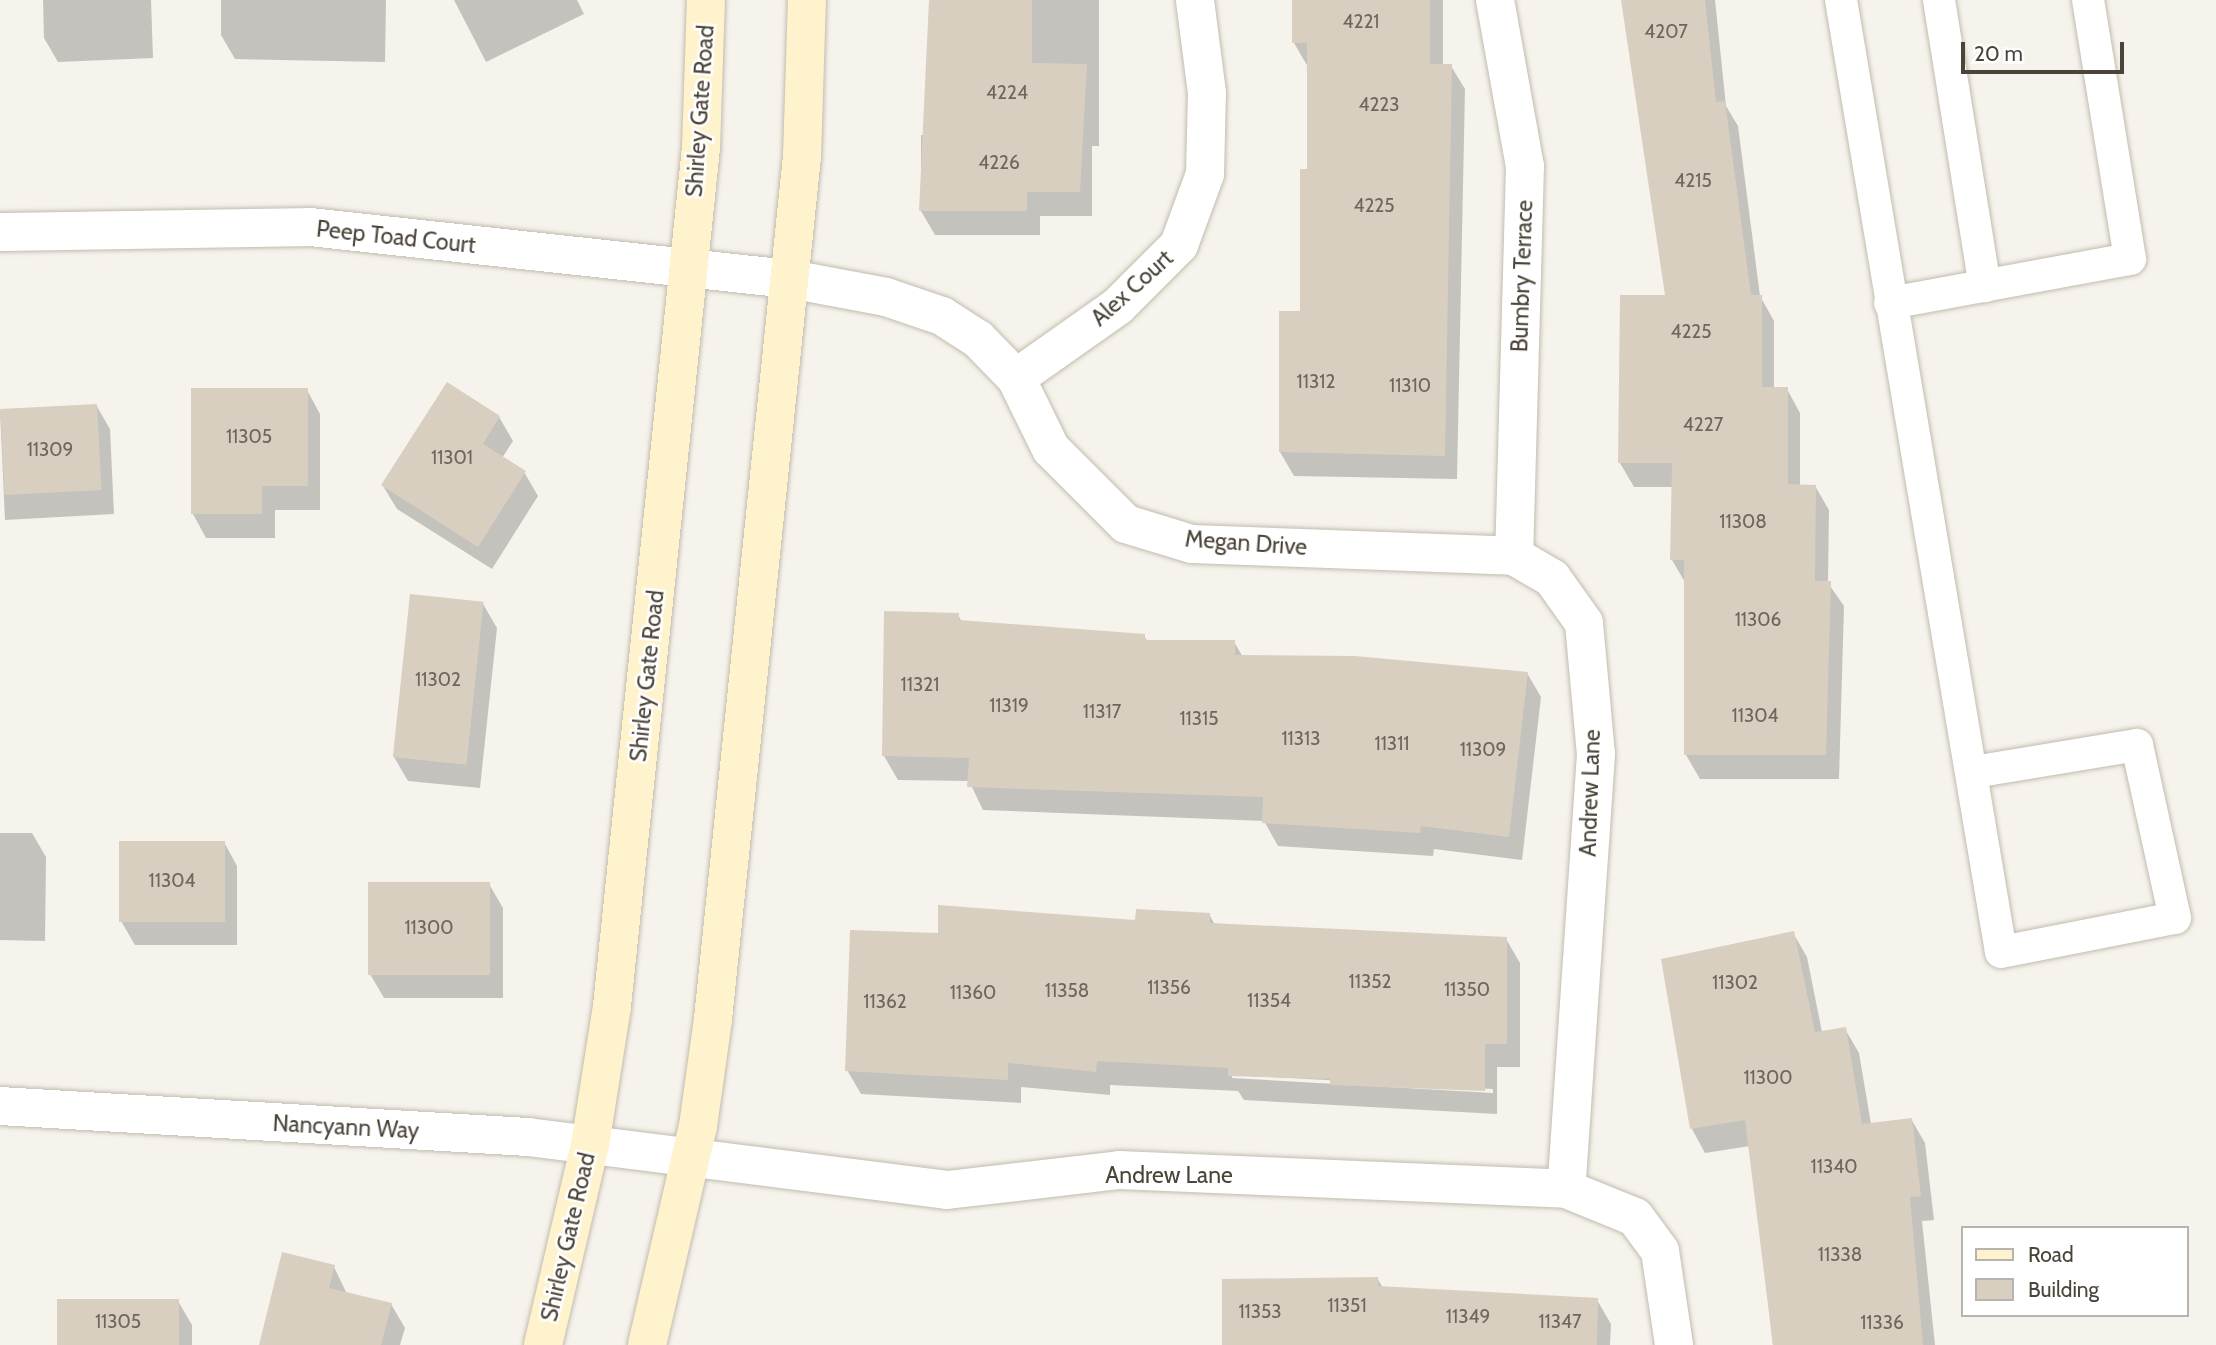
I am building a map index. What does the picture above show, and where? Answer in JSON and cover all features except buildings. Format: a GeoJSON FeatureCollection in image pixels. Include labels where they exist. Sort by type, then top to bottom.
{"type":"FeatureCollection","features":[{"type":"Feature","properties":{"kind":"main road","name":"Shirley Gate Road"},"geometry":{"type":"LineString","coordinates":[[543,1345],[590,1144],[614,992],[701,148],[706,0]]}},
{"type":"Feature","properties":{"kind":"main road"},"geometry":{"type":"LineString","coordinates":[[647,1345],[691,1156],[713,1019],[790,279],[807,0]]}},
{"type":"Feature","properties":{"kind":"street","name":"Alex Court"},"geometry":{"type":"LineString","coordinates":[[1016,378],[1118,306],[1179,245],[1205,174],[1207,93],[1195,0]]}},
{"type":"Feature","properties":{"kind":"street","name":"Bumbry Terrace"},"geometry":{"type":"LineString","coordinates":[[1495,0],[1525,166],[1514,556]]}},
{"type":"Feature","properties":{"kind":"street","name":"Peep Toad Court"},"geometry":{"type":"LineString","coordinates":[[0,232],[310,228],[790,279]]}},
{"type":"Feature","properties":{"kind":"street","name":"Megan Drive"},"geometry":{"type":"LineString","coordinates":[[790,279],[886,297],[942,316],[978,339],[1016,378],[1051,449],[1126,524],[1192,544],[1514,556]]}},
{"type":"Feature","properties":{"kind":"street","name":"Andrew Lane"},"geometry":{"type":"LineString","coordinates":[[1514,556],[1552,578],[1584,623],[1595,741],[1566,1189]]}},
{"type":"Feature","properties":{"kind":"street","name":"Nancyann Way"},"geometry":{"type":"LineString","coordinates":[[0,1106],[590,1144],[691,1156]]}},
{"type":"Feature","properties":{"kind":"street","name":"Andrew Lane"},"geometry":{"type":"LineString","coordinates":[[691,1156],[947,1190],[1120,1170],[1566,1189],[1635,1217],[1660,1251],[1674,1345]]}},
{"type":"Feature","properties":{"kind":"lane"},"geometry":{"type":"LineString","coordinates":[[1841,0],[1890,303],[1974,772],[2001,952],[2175,918],[2137,745],[1974,772]]}},
{"type":"Feature","properties":{"kind":"lane"},"geometry":{"type":"LineString","coordinates":[[1940,0],[1985,286]]}},
{"type":"Feature","properties":{"kind":"lane"},"geometry":{"type":"LineString","coordinates":[[1890,303],[2130,259],[2088,0]]}}]}
